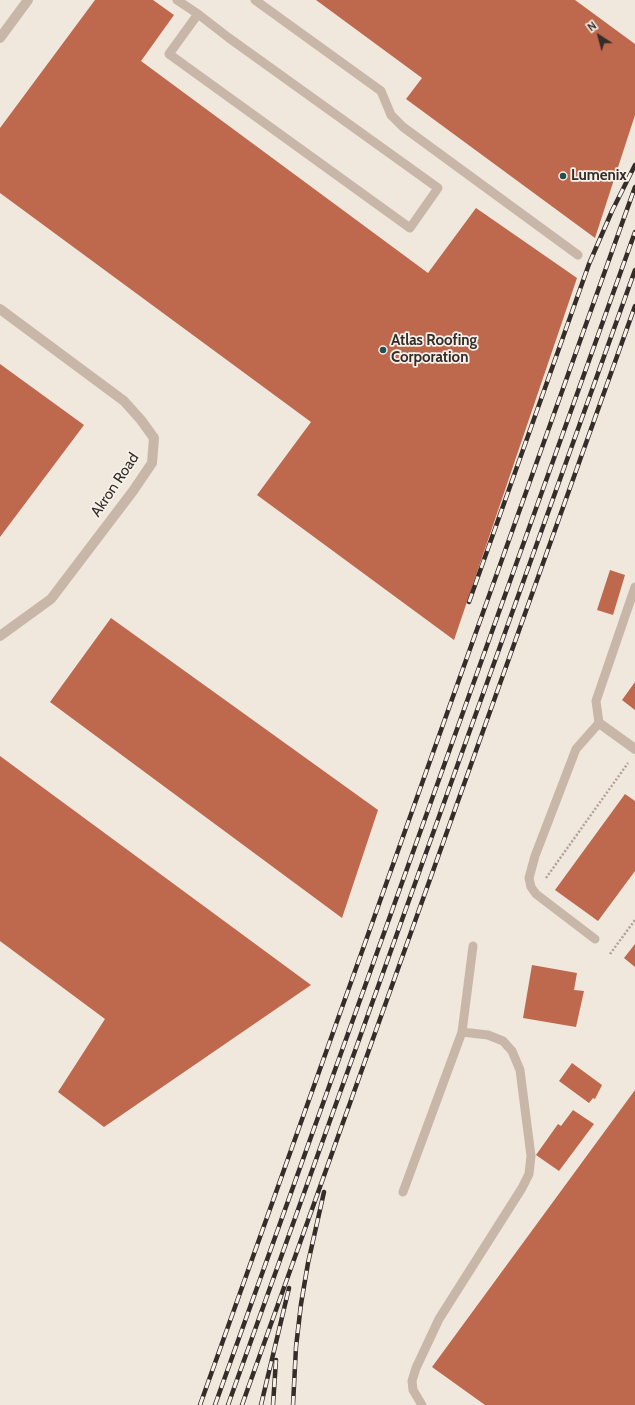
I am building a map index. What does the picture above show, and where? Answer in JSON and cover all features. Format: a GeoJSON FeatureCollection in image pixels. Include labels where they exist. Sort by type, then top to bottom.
{"type":"FeatureCollection","features":[{"type":"Feature","properties":{"kind":"street"},"geometry":{"type":"LineString","coordinates":[[0,38],[28,0]]}},
{"type":"Feature","properties":{"kind":"street","name":"Akron Road"},"geometry":{"type":"LineString","coordinates":[[0,308],[124,402],[141,420],[154,438],[152,463],[133,491],[51,599],[0,636]]}},
{"type":"Feature","properties":{"kind":"street"},"geometry":{"type":"LineString","coordinates":[[599,723],[635,749]]}},
{"type":"Feature","properties":{"kind":"lane"},"geometry":{"type":"LineString","coordinates":[[177,0],[198,14],[438,188],[410,228],[169,54],[198,14]]}},
{"type":"Feature","properties":{"kind":"lane"},"geometry":{"type":"LineString","coordinates":[[255,0],[381,91],[392,115],[403,127],[578,256]]}},
{"type":"Feature","properties":{"kind":"lane"},"geometry":{"type":"LineString","coordinates":[[595,939],[535,893],[530,882],[530,873],[576,749],[599,723],[596,701],[635,587]]}},
{"type":"Feature","properties":{"kind":"lane"},"geometry":{"type":"LineString","coordinates":[[404,1192],[462,1032],[473,946]]}},
{"type":"Feature","properties":{"kind":"lane"},"geometry":{"type":"LineString","coordinates":[[422,1405],[413,1390],[412,1381],[416,1368],[440,1320],[522,1188],[529,1174],[532,1156],[520,1070],[512,1051],[503,1041],[488,1035],[462,1032]]}},
{"type":"Feature","properties":{"kind":"path"},"geometry":{"type":"LineString","coordinates":[[535,893],[630,759]]}},
{"type":"Feature","properties":{"kind":"path"},"geometry":{"type":"LineString","coordinates":[[610,954],[635,920]]}},
{"type":"Feature","properties":{"kind":"building","name":"Atlas Roofing Corporation"},"geometry":{"type":"Polygon","coordinates":[[[95,0],[153,0],[174,15],[141,61],[428,273],[476,208],[577,278],[454,640],[257,495],[311,422],[0,193],[0,128],[95,0]]]}},
{"type":"Feature","properties":{"kind":"building","name":"Lumenix"},"geometry":{"type":"Polygon","coordinates":[[[316,0],[575,0],[635,44],[635,115],[595,238],[406,99],[422,78],[316,0]]]}},
{"type":"Feature","properties":{"kind":"building"},"geometry":{"type":"Polygon","coordinates":[[[0,364],[84,425],[0,537],[0,364]]]}},
{"type":"Feature","properties":{"kind":"building"},"geometry":{"type":"Polygon","coordinates":[[[610,570],[625,575],[613,615],[597,610],[610,570]]]}},
{"type":"Feature","properties":{"kind":"building"},"geometry":{"type":"Polygon","coordinates":[[[111,618],[378,810],[342,918],[50,702],[111,618]]]}},
{"type":"Feature","properties":{"kind":"building"},"geometry":{"type":"Polygon","coordinates":[[[635,682],[635,710],[622,700],[635,682]]]}},
{"type":"Feature","properties":{"kind":"building"},"geometry":{"type":"Polygon","coordinates":[[[0,756],[311,985],[104,1127],[58,1092],[105,1019],[0,941],[0,756]]]}},
{"type":"Feature","properties":{"kind":"building"},"geometry":{"type":"Polygon","coordinates":[[[625,794],[635,801],[635,871],[598,921],[555,890],[625,794]]]}},
{"type":"Feature","properties":{"kind":"building"},"geometry":{"type":"Polygon","coordinates":[[[635,944],[635,967],[624,958],[635,944]]]}},
{"type":"Feature","properties":{"kind":"building"},"geometry":{"type":"Polygon","coordinates":[[[532,965],[577,973],[574,990],[584,991],[576,1027],[523,1018],[532,965]]]}},
{"type":"Feature","properties":{"kind":"building"},"geometry":{"type":"Polygon","coordinates":[[[572,1063],[602,1085],[595,1099],[593,1098],[589,1103],[559,1081],[572,1063]]]}},
{"type":"Feature","properties":{"kind":"building"},"geometry":{"type":"Polygon","coordinates":[[[635,1090],[635,1405],[485,1405],[432,1367],[635,1090]]]}},
{"type":"Feature","properties":{"kind":"building"},"geometry":{"type":"Polygon","coordinates":[[[573,1110],[594,1124],[559,1171],[536,1155],[558,1124],[561,1126],[573,1110]]]}},
{"type":"Feature","properties":{"kind":"railway"},"geometry":{"type":"LineString","coordinates":[[469,602],[589,264],[612,211],[635,165]]}},
{"type":"Feature","properties":{"kind":"railway"},"geometry":{"type":"LineString","coordinates":[[200,1405],[635,187]]}},
{"type":"Feature","properties":{"kind":"railway"},"geometry":{"type":"LineString","coordinates":[[215,1405],[635,232]]}},
{"type":"Feature","properties":{"kind":"railway"},"geometry":{"type":"LineString","coordinates":[[228,1405],[635,270]]}},
{"type":"Feature","properties":{"kind":"railway"},"geometry":{"type":"LineString","coordinates":[[242,1405],[635,306]]}},
{"type":"Feature","properties":{"kind":"railway"},"geometry":{"type":"LineString","coordinates":[[293,1405],[296,1347],[301,1304],[308,1263],[324,1192]]}},
{"type":"Feature","properties":{"kind":"railway"},"geometry":{"type":"LineString","coordinates":[[261,1405],[289,1288]]}},
{"type":"Feature","properties":{"kind":"railway"},"geometry":{"type":"LineString","coordinates":[[273,1405],[276,1360]]}},
{"type":"Feature","properties":{"kind":"place","name":"Lumenix"},"geometry":{"type":"Point","coordinates":[563,176]}},
{"type":"Feature","properties":{"kind":"place","name":"Atlas Roofing Corporation"},"geometry":{"type":"Point","coordinates":[383,350]}}]}
